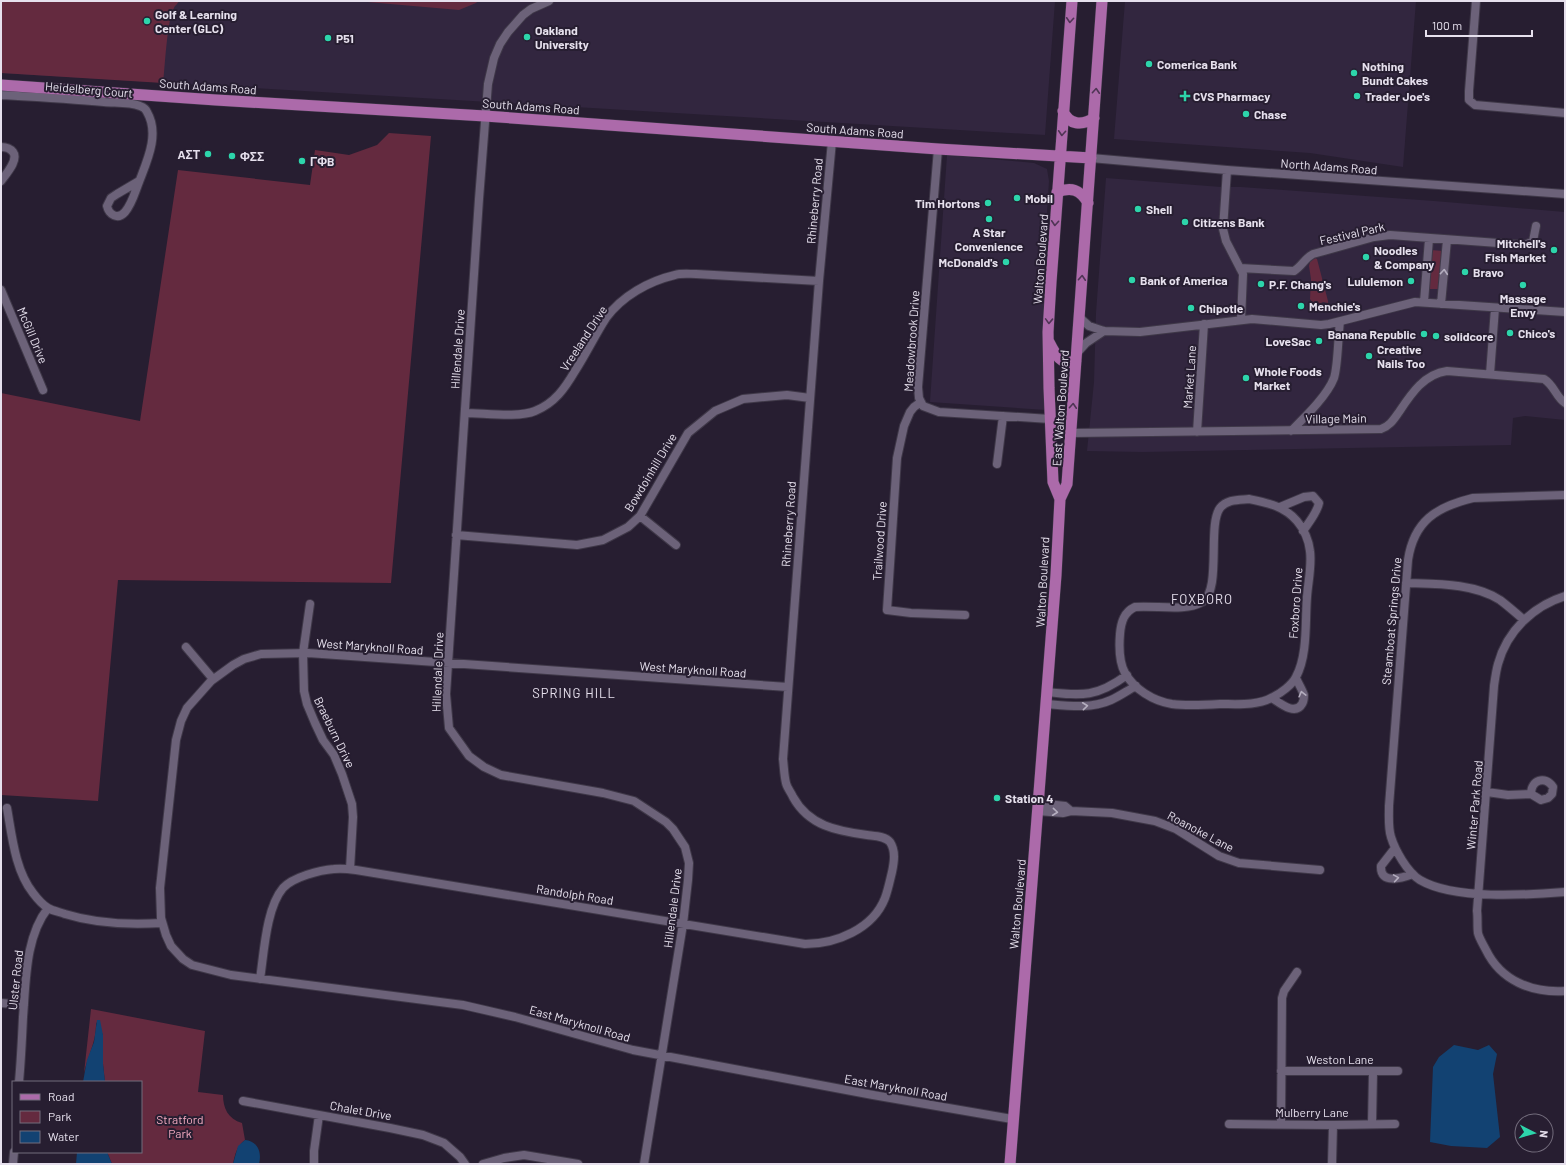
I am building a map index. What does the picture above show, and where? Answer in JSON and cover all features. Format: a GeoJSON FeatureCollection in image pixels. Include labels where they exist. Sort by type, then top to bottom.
{"type":"FeatureCollection","features":[{"type":"Feature","properties":{"kind":"main road","name":"Walton Boulevard"},"geometry":{"type":"LineString","coordinates":[[1010,1164],[1012,1119],[1048,692],[1056,576],[1060,499],[1053,482],[1048,340],[1057,192],[1072,1]]}},
{"type":"Feature","properties":{"kind":"main road"},"geometry":{"type":"LineString","coordinates":[[1079,317],[1102,1]]}},
{"type":"Feature","properties":{"kind":"main road","name":"South Adams Road"},"geometry":{"type":"LineString","coordinates":[[1,84],[216,100],[485,116],[938,149],[1091,158]]}},
{"type":"Feature","properties":{"kind":"main road"},"geometry":{"type":"LineString","coordinates":[[1063,111],[1068,119],[1076,123],[1083,123],[1094,118]]}},
{"type":"Feature","properties":{"kind":"main road"},"geometry":{"type":"LineString","coordinates":[[1057,192],[1067,189],[1075,190],[1082,194],[1088,202]]}},
{"type":"Feature","properties":{"kind":"main road","name":"East Walton Boulevard"},"geometry":{"type":"LineString","coordinates":[[1060,499],[1067,484],[1079,317]]}},
{"type":"Feature","properties":{"kind":"main road"},"geometry":{"type":"LineString","coordinates":[[1048,340],[1061,360],[1067,363],[1077,357]]}},
{"type":"Feature","properties":{"kind":"main road"},"geometry":{"type":"LineString","coordinates":[[1052,442],[1061,448],[1070,446]]}},
{"type":"Feature","properties":{"kind":"street","name":"Hillendale Drive"},"geometry":{"type":"LineString","coordinates":[[548,1],[531,9],[513,26],[500,44],[492,66],[485,116],[446,694],[449,728],[468,756],[484,767],[501,775],[603,793],[634,801],[666,822],[673,829],[685,848],[689,863],[683,924],[644,1164]]}},
{"type":"Feature","properties":{"kind":"street"},"geometry":{"type":"LineString","coordinates":[[1476,1],[1468,91],[1469,100],[1475,105],[1565,113]]}},
{"type":"Feature","properties":{"kind":"street","name":"Heidelberg Court"},"geometry":{"type":"LineString","coordinates":[[1,94],[64,98],[129,104],[142,107],[150,116],[152,141],[149,156],[139,181]]}},
{"type":"Feature","properties":{"kind":"street","name":"Rhineberry Road"},"geometry":{"type":"LineString","coordinates":[[832,141],[819,281],[783,759],[786,785],[797,804],[808,816],[824,826],[847,832],[883,838],[889,841]]}},
{"type":"Feature","properties":{"kind":"street"},"geometry":{"type":"LineString","coordinates":[[1,148],[8,148],[11,150],[15,158],[1,179]]}},
{"type":"Feature","properties":{"kind":"street","name":"Meadowbrook Drive"},"geometry":{"type":"LineString","coordinates":[[938,149],[918,387],[919,398],[923,406],[939,412],[1050,419]]}},
{"type":"Feature","properties":{"kind":"street","name":"North Adams Road"},"geometry":{"type":"LineString","coordinates":[[1091,158],[1227,170],[1565,194]]}},
{"type":"Feature","properties":{"kind":"street"},"geometry":{"type":"LineString","coordinates":[[1227,170],[1223,229],[1226,241],[1244,279],[1241,320]]}},
{"type":"Feature","properties":{"kind":"street","name":"Festival Park"},"geometry":{"type":"LineString","coordinates":[[1240,268],[1294,271],[1302,266],[1313,254],[1374,237],[1390,235],[1525,246],[1533,241],[1536,226]]}},
{"type":"Feature","properties":{"kind":"street"},"geometry":{"type":"LineString","coordinates":[[1424,302],[1429,239]]}},
{"type":"Feature","properties":{"kind":"street"},"geometry":{"type":"LineString","coordinates":[[1441,304],[1447,240]]}},
{"type":"Feature","properties":{"kind":"street","name":"Vreeland Drive"},"geometry":{"type":"LineString","coordinates":[[465,413],[512,414],[534,412],[546,405],[562,392],[607,317],[633,293],[654,282],[676,274],[819,281]]}},
{"type":"Feature","properties":{"kind":"street","name":"McGill Drive"},"geometry":{"type":"LineString","coordinates":[[1,290],[43,390]]}},
{"type":"Feature","properties":{"kind":"street"},"geometry":{"type":"LineString","coordinates":[[1079,317],[1089,326],[1104,331],[1140,332],[1241,320],[1321,325],[1340,322],[1415,302],[1565,312]]}},
{"type":"Feature","properties":{"kind":"street"},"geometry":{"type":"LineString","coordinates":[[1490,374],[1495,308]]}},
{"type":"Feature","properties":{"kind":"street"},"geometry":{"type":"LineString","coordinates":[[1290,430],[1304,418],[1327,390],[1334,377],[1340,322]]}},
{"type":"Feature","properties":{"kind":"street","name":"Market Lane"},"geometry":{"type":"LineString","coordinates":[[1197,432],[1204,324]]}},
{"type":"Feature","properties":{"kind":"street"},"geometry":{"type":"LineString","coordinates":[[1077,357],[1086,343],[1104,331]]}},
{"type":"Feature","properties":{"kind":"street","name":"Village Main"},"geometry":{"type":"LineString","coordinates":[[1071,433],[1381,429],[1390,424],[1419,386],[1432,375],[1452,371],[1544,378],[1550,383],[1559,398],[1565,403]]}},
{"type":"Feature","properties":{"kind":"street","name":"Bowdoinhill Drive"},"geometry":{"type":"LineString","coordinates":[[456,535],[577,545],[615,536],[640,516],[688,433],[714,411],[743,399],[787,396],[810,398]]}},
{"type":"Feature","properties":{"kind":"street","name":"Trailwood Drive"},"geometry":{"type":"LineString","coordinates":[[921,402],[910,412],[904,426],[897,458],[887,610],[911,613],[966,615]]}},
{"type":"Feature","properties":{"kind":"street"},"geometry":{"type":"LineString","coordinates":[[998,464],[1003,416]]}},
{"type":"Feature","properties":{"kind":"street","name":"Steamboat Springs Drive"},"geometry":{"type":"LineString","coordinates":[[1565,495],[1473,498],[1461,500],[1428,517],[1417,532],[1410,550],[1406,582],[1388,806],[1390,835],[1395,848],[1402,861],[1419,879],[1439,887],[1455,891],[1524,895],[1565,892]]}},
{"type":"Feature","properties":{"kind":"street"},"geometry":{"type":"LineString","coordinates":[[1280,507],[1304,497],[1313,496],[1319,503],[1318,510],[1310,518],[1303,531]]}},
{"type":"Feature","properties":{"kind":"street","name":"Foxboro Drive"},"geometry":{"type":"LineString","coordinates":[[1249,499],[1275,504],[1280,507],[1297,521],[1303,531],[1307,538],[1310,559],[1305,639],[1296,678],[1272,698],[1253,704],[1171,704],[1141,692],[1125,672],[1119,645],[1121,622],[1129,610],[1143,606],[1191,607],[1204,602],[1208,596],[1212,583],[1215,527],[1220,507],[1229,501],[1249,499]]}},
{"type":"Feature","properties":{"kind":"street"},"geometry":{"type":"LineString","coordinates":[[640,516],[676,545]]}},
{"type":"Feature","properties":{"kind":"street"},"geometry":{"type":"LineString","coordinates":[[1406,582],[1460,586],[1484,592],[1500,600],[1524,620]]}},
{"type":"Feature","properties":{"kind":"street","name":"Winter Park Road"},"geometry":{"type":"LineString","coordinates":[[1565,596],[1537,609],[1524,620],[1513,632],[1498,664],[1494,686],[1477,911],[1478,934],[1488,955],[1510,980],[1528,988],[1546,991],[1565,991]]}},
{"type":"Feature","properties":{"kind":"street","name":"Braeburn Drive"},"geometry":{"type":"LineString","coordinates":[[310,604],[303,653],[304,691],[307,704],[323,740],[334,755],[352,804],[353,817],[350,869]]}},
{"type":"Feature","properties":{"kind":"street"},"geometry":{"type":"LineString","coordinates":[[186,647],[213,679]]}},
{"type":"Feature","properties":{"kind":"street","name":"West Maryknoll Road"},"geometry":{"type":"LineString","coordinates":[[162,923],[160,888],[176,740],[187,708],[213,679],[233,665],[250,657],[274,653],[303,653],[788,687]]}},
{"type":"Feature","properties":{"kind":"street"},"geometry":{"type":"LineString","coordinates":[[1048,692],[1086,695],[1100,692],[1113,686],[1127,675]]}},
{"type":"Feature","properties":{"kind":"street"},"geometry":{"type":"LineString","coordinates":[[1272,698],[1288,708],[1299,708],[1303,702],[1304,695],[1296,678]]}},
{"type":"Feature","properties":{"kind":"street"},"geometry":{"type":"LineString","coordinates":[[1047,704],[1077,707],[1098,704],[1112,700],[1136,686]]}},
{"type":"Feature","properties":{"kind":"street"},"geometry":{"type":"LineString","coordinates":[[1487,792],[1508,795],[1531,794]]}},
{"type":"Feature","properties":{"kind":"street","name":"Roanoke Lane"},"geometry":{"type":"LineString","coordinates":[[1038,807],[1064,813],[1072,811],[1112,813],[1162,822],[1219,856],[1239,863],[1320,870]]}},
{"type":"Feature","properties":{"kind":"street"},"geometry":{"type":"LineString","coordinates":[[7,808],[14,848],[23,876],[33,893],[48,908],[80,918],[102,922],[133,924],[162,923]]}},
{"type":"Feature","properties":{"kind":"street","name":"Randolph Road"},"geometry":{"type":"LineString","coordinates":[[260,979],[273,907],[283,888],[291,881],[312,873],[335,869],[350,869],[805,944],[819,944],[848,935],[871,919],[884,899],[893,864],[894,850],[889,841]]}},
{"type":"Feature","properties":{"kind":"street"},"geometry":{"type":"LineString","coordinates":[[1395,848],[1381,866],[1383,874],[1386,878],[1391,880],[1413,874]]}},
{"type":"Feature","properties":{"kind":"street","name":"Ulster Road"},"geometry":{"type":"LineString","coordinates":[[19,1081],[24,1005],[32,942],[42,915],[48,908]]}},
{"type":"Feature","properties":{"kind":"street","name":"East Maryknoll Road"},"geometry":{"type":"LineString","coordinates":[[162,923],[171,946],[192,965],[231,975],[410,997],[488,1010],[633,1050],[661,1056],[1012,1119]]}},
{"type":"Feature","properties":{"kind":"street"},"geometry":{"type":"LineString","coordinates":[[1281,1124],[1282,998],[1284,991],[1297,972]]}},
{"type":"Feature","properties":{"kind":"street"},"geometry":{"type":"LineString","coordinates":[[1,1004],[24,1005]]}},
{"type":"Feature","properties":{"kind":"street","name":"Weston Lane"},"geometry":{"type":"LineString","coordinates":[[1281,1071],[1398,1071]]}},
{"type":"Feature","properties":{"kind":"street"},"geometry":{"type":"LineString","coordinates":[[1372,1124],[1373,1072]]}},
{"type":"Feature","properties":{"kind":"street","name":"Chalet Drive"},"geometry":{"type":"LineString","coordinates":[[243,1101],[390,1128],[422,1136],[444,1143],[460,1157],[465,1164]]}},
{"type":"Feature","properties":{"kind":"street"},"geometry":{"type":"LineString","coordinates":[[314,1164],[314,1151],[319,1115]]}},
{"type":"Feature","properties":{"kind":"street","name":"Mulberry Lane"},"geometry":{"type":"LineString","coordinates":[[1229,1124],[1395,1124]]}},
{"type":"Feature","properties":{"kind":"street"},"geometry":{"type":"LineString","coordinates":[[1332,1125],[1332,1164]]}},
{"type":"Feature","properties":{"kind":"street"},"geometry":{"type":"LineString","coordinates":[[12,1164],[14,1153]]}},
{"type":"Feature","properties":{"kind":"street"},"geometry":{"type":"LineString","coordinates":[[483,1164],[504,1158],[524,1155],[578,1164]]}},
{"type":"Feature","properties":{"kind":"shaded area","name":"Oakland University"},"geometry":{"type":"Polygon","coordinates":[[[1,1],[1055,1],[1045,135],[1,73],[1,1]]]}},
{"type":"Feature","properties":{"kind":"shaded area"},"geometry":{"type":"Polygon","coordinates":[[[1125,1],[1416,1],[1403,167],[1310,153],[1114,139],[1125,1]]]}},
{"type":"Feature","properties":{"kind":"shaded area"},"geometry":{"type":"Polygon","coordinates":[[[947,155],[1034,163],[1047,169],[1049,181],[1044,259],[1044,356],[1046,410],[930,402],[947,155]]]}},
{"type":"Feature","properties":{"kind":"shaded area"},"geometry":{"type":"Polygon","coordinates":[[[1106,178],[1434,201],[1565,212],[1565,420],[1525,416],[1513,418],[1511,445],[1143,452],[1087,451],[1094,382],[1096,313],[1106,178]]]}},
{"type":"Feature","properties":{"kind":"green space"},"geometry":{"type":"Polygon","coordinates":[[[1,1],[179,1],[174,7],[170,22],[163,83],[1,73],[1,1]]]}},
{"type":"Feature","properties":{"kind":"green space"},"geometry":{"type":"Polygon","coordinates":[[[356,1],[478,1],[459,10],[356,1]]]}},
{"type":"Feature","properties":{"kind":"green space"},"geometry":{"type":"Polygon","coordinates":[[[389,133],[431,136],[391,583],[118,580],[98,801],[1,795],[1,393],[140,421],[178,170],[310,185],[315,150],[349,155],[377,145],[389,133]]]}},
{"type":"Feature","properties":{"kind":"green space"},"geometry":{"type":"Polygon","coordinates":[[[1431,250],[1443,251],[1439,289],[1428,289],[1431,250]]]}},
{"type":"Feature","properties":{"kind":"green space"},"geometry":{"type":"Polygon","coordinates":[[[1315,258],[1317,259],[1328,301],[1328,303],[1323,302],[1319,304],[1317,309],[1310,299],[1311,279],[1309,266],[1310,262],[1315,258]]]}},
{"type":"Feature","properties":{"kind":"green space","name":"Stratford Park"},"geometry":{"type":"Polygon","coordinates":[[[91,1009],[205,1031],[198,1092],[223,1095],[225,1109],[227,1112],[233,1119],[242,1123],[245,1140],[237,1150],[233,1164],[112,1164],[107,1153],[142,1153],[142,1081],[105,1081],[103,1035],[96,1022],[94,1041],[84,1073],[91,1009]]]}},
{"type":"Feature","properties":{"kind":"water"},"geometry":{"type":"Polygon","coordinates":[[[97,1020],[100,1020],[103,1035],[105,1081],[83,1081],[87,1060],[94,1042],[97,1020]]]}},
{"type":"Feature","properties":{"kind":"water"},"geometry":{"type":"Polygon","coordinates":[[[1454,1045],[1478,1050],[1489,1045],[1497,1054],[1493,1074],[1500,1137],[1487,1148],[1451,1146],[1430,1142],[1433,1067],[1439,1057],[1454,1045]]]}},
{"type":"Feature","properties":{"kind":"water"},"geometry":{"type":"Polygon","coordinates":[[[245,1140],[253,1143],[258,1148],[260,1156],[259,1164],[233,1164],[238,1146],[245,1140]]]}},
{"type":"Feature","properties":{"kind":"water"},"geometry":{"type":"Polygon","coordinates":[[[77,1153],[107,1153],[112,1164],[76,1164],[77,1153]]]}},
{"type":"Feature","properties":{"kind":"place","name":"Golf & Learning Center (GLC)"},"geometry":{"type":"Point","coordinates":[147,21]}},
{"type":"Feature","properties":{"kind":"place","name":"Oakland University"},"geometry":{"type":"Point","coordinates":[527,37]}},
{"type":"Feature","properties":{"kind":"place","name":"P51"},"geometry":{"type":"Point","coordinates":[328,38]}},
{"type":"Feature","properties":{"kind":"place","name":"Comerica Bank"},"geometry":{"type":"Point","coordinates":[1149,64]}},
{"type":"Feature","properties":{"kind":"place","name":"Nothing Bundt Cakes"},"geometry":{"type":"Point","coordinates":[1354,73]}},
{"type":"Feature","properties":{"kind":"place","name":"CVS Pharmacy"},"geometry":{"type":"Point","coordinates":[1185,96]}},
{"type":"Feature","properties":{"kind":"place","name":"Trader Joe's"},"geometry":{"type":"Point","coordinates":[1357,96]}},
{"type":"Feature","properties":{"kind":"place","name":"Chase"},"geometry":{"type":"Point","coordinates":[1246,114]}},
{"type":"Feature","properties":{"kind":"place","name":"AΣΤ"},"geometry":{"type":"Point","coordinates":[208,154]}},
{"type":"Feature","properties":{"kind":"place","name":"ΦΣΣ"},"geometry":{"type":"Point","coordinates":[232,156]}},
{"type":"Feature","properties":{"kind":"place","name":"ΓΦB"},"geometry":{"type":"Point","coordinates":[302,161]}},
{"type":"Feature","properties":{"kind":"place","name":"Mobil"},"geometry":{"type":"Point","coordinates":[1017,198]}},
{"type":"Feature","properties":{"kind":"place","name":"Tim Hortons"},"geometry":{"type":"Point","coordinates":[988,203]}},
{"type":"Feature","properties":{"kind":"place","name":"Shell"},"geometry":{"type":"Point","coordinates":[1138,209]}},
{"type":"Feature","properties":{"kind":"place","name":"A Star Convenience"},"geometry":{"type":"Point","coordinates":[989,219]}},
{"type":"Feature","properties":{"kind":"place","name":"Citizens Bank"},"geometry":{"type":"Point","coordinates":[1185,222]}},
{"type":"Feature","properties":{"kind":"place","name":"Mitchell's Fish Market"},"geometry":{"type":"Point","coordinates":[1554,250]}},
{"type":"Feature","properties":{"kind":"place","name":"Noodles & Company"},"geometry":{"type":"Point","coordinates":[1366,257]}},
{"type":"Feature","properties":{"kind":"place","name":"McDonald's"},"geometry":{"type":"Point","coordinates":[1006,262]}},
{"type":"Feature","properties":{"kind":"place","name":"Bravo"},"geometry":{"type":"Point","coordinates":[1465,272]}},
{"type":"Feature","properties":{"kind":"place","name":"Bank of America"},"geometry":{"type":"Point","coordinates":[1132,280]}},
{"type":"Feature","properties":{"kind":"place","name":"Lululemon"},"geometry":{"type":"Point","coordinates":[1411,281]}},
{"type":"Feature","properties":{"kind":"place","name":"P.F. Chang's"},"geometry":{"type":"Point","coordinates":[1261,284]}},
{"type":"Feature","properties":{"kind":"place","name":"Massage Envy"},"geometry":{"type":"Point","coordinates":[1523,285]}},
{"type":"Feature","properties":{"kind":"place","name":"Menchie's"},"geometry":{"type":"Point","coordinates":[1301,306]}},
{"type":"Feature","properties":{"kind":"place","name":"Chipotle"},"geometry":{"type":"Point","coordinates":[1191,308]}},
{"type":"Feature","properties":{"kind":"place","name":"Chico's"},"geometry":{"type":"Point","coordinates":[1510,333]}},
{"type":"Feature","properties":{"kind":"place","name":"Banana Republic"},"geometry":{"type":"Point","coordinates":[1424,334]}},
{"type":"Feature","properties":{"kind":"place","name":"solidcore"},"geometry":{"type":"Point","coordinates":[1436,336]}},
{"type":"Feature","properties":{"kind":"place","name":"LoveSac"},"geometry":{"type":"Point","coordinates":[1319,341]}},
{"type":"Feature","properties":{"kind":"place","name":"Creative Nails Too"},"geometry":{"type":"Point","coordinates":[1369,356]}},
{"type":"Feature","properties":{"kind":"place","name":"Whole Foods Market"},"geometry":{"type":"Point","coordinates":[1246,378]}},
{"type":"Feature","properties":{"kind":"place","name":"Station 4"},"geometry":{"type":"Point","coordinates":[997,798]}},
{"type":"Feature","properties":{"kind":"district","name":"FOXBORO"},"geometry":{"type":"Point","coordinates":[1202,599]}},
{"type":"Feature","properties":{"kind":"district","name":"SPRING HILL"},"geometry":{"type":"Point","coordinates":[574,693]}}]}
